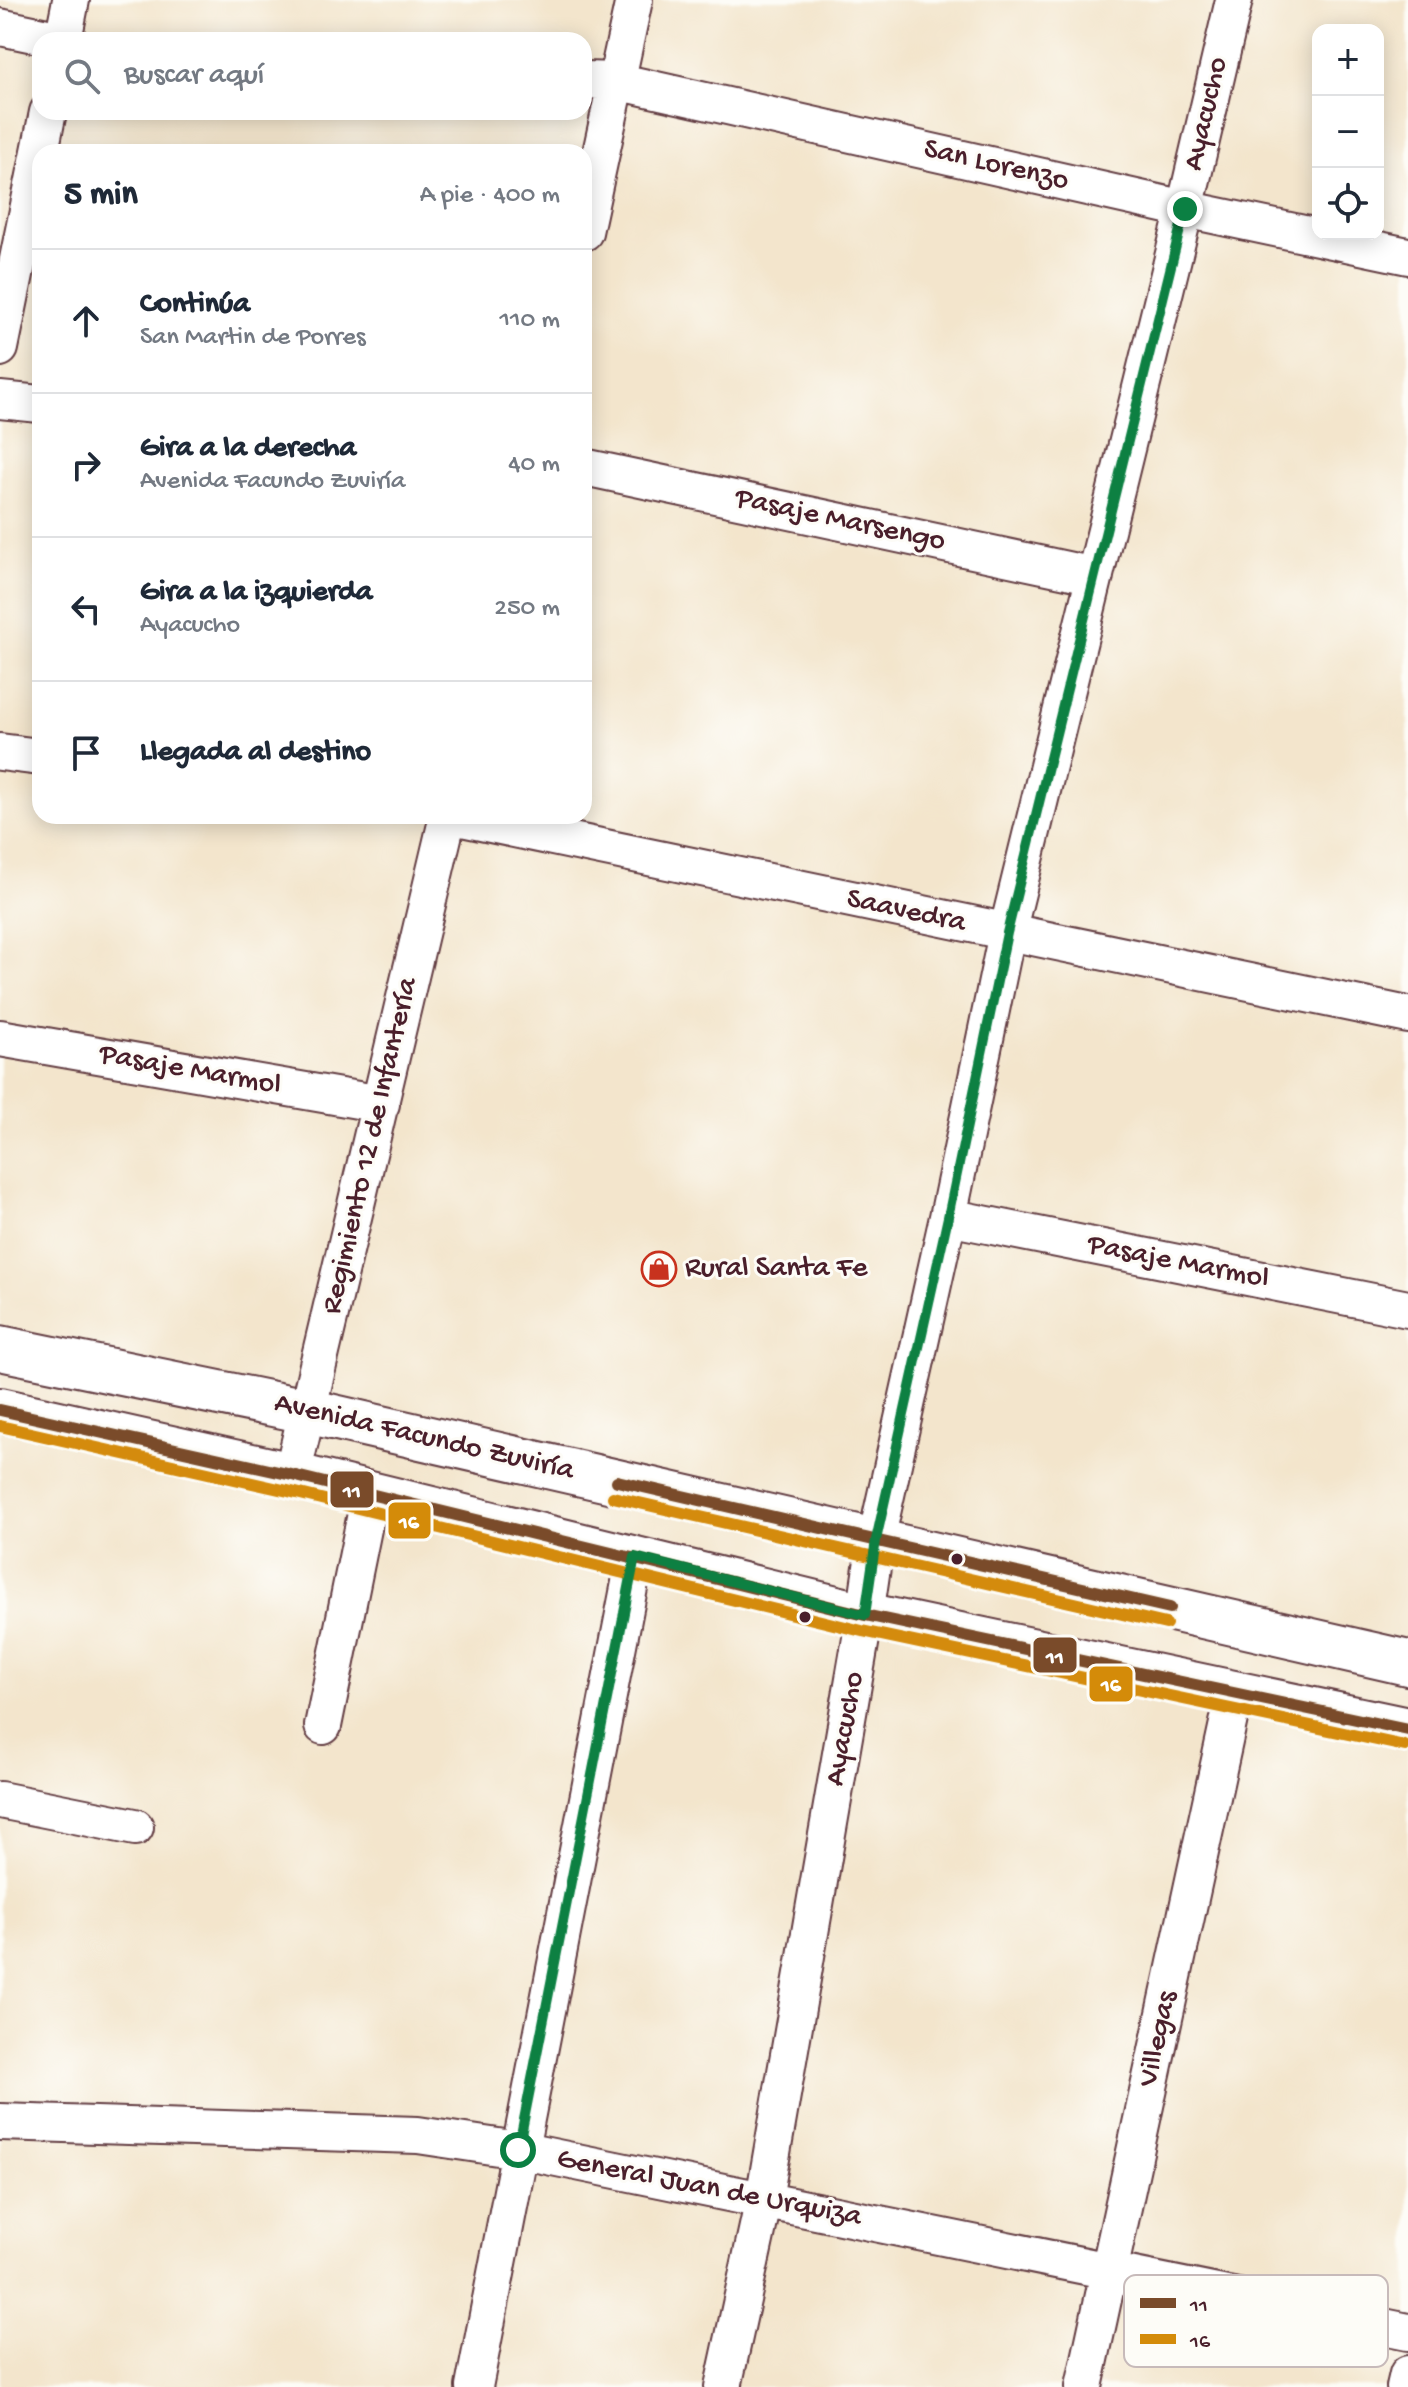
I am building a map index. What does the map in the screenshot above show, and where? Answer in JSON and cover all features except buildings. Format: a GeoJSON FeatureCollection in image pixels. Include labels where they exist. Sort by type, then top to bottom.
{"type":"FeatureCollection","features":[{"type":"Feature","properties":{"kind":"main road","name":"Avenida Facundo Zuviría"},"geometry":{"type":"LineString","coordinates":[[0,1348],[307,1411],[1408,1663]]}},
{"type":"Feature","properties":{"kind":"main road"},"geometry":{"type":"LineString","coordinates":[[0,1410],[292,1475],[865,1615],[1408,1730]]}},
{"type":"Feature","properties":{"kind":"street"},"geometry":{"type":"LineString","coordinates":[[64,32],[71,0]]}},
{"type":"Feature","properties":{"kind":"street"},"geometry":{"type":"LineString","coordinates":[[592,156],[600,80],[634,0]]}},
{"type":"Feature","properties":{"kind":"street","name":"Ayacucho"},"geometry":{"type":"LineString","coordinates":[[723,2387],[764,2199],[876,1540],[1007,933],[1234,0]]}},
{"type":"Feature","properties":{"kind":"street"},"geometry":{"type":"LineString","coordinates":[[0,27],[32,34]]}},
{"type":"Feature","properties":{"kind":"street","name":"San Lorenzo"},"geometry":{"type":"LineString","coordinates":[[600,80],[1408,256]]}},
{"type":"Feature","properties":{"kind":"street"},"geometry":{"type":"LineString","coordinates":[[41,144],[46,120]]}},
{"type":"Feature","properties":{"kind":"street"},"geometry":{"type":"LineString","coordinates":[[0,348],[32,191]]}},
{"type":"Feature","properties":{"kind":"street"},"geometry":{"type":"LineString","coordinates":[[0,400],[32,403]]}},
{"type":"Feature","properties":{"kind":"street","name":"Pasaje Marsengo"},"geometry":{"type":"LineString","coordinates":[[592,469],[1095,576]]}},
{"type":"Feature","properties":{"kind":"street"},"geometry":{"type":"LineString","coordinates":[[0,752],[32,756]]}},
{"type":"Feature","properties":{"kind":"street","name":"Regimiento 12 de Infantería"},"geometry":{"type":"LineString","coordinates":[[292,1475],[448,824]]}},
{"type":"Feature","properties":{"kind":"street","name":"Saavedra"},"geometry":{"type":"LineString","coordinates":[[488,824],[1408,1015]]}},
{"type":"Feature","properties":{"kind":"street","name":"Pasaje Marmol"},"geometry":{"type":"LineString","coordinates":[[0,1038],[381,1104]]}},
{"type":"Feature","properties":{"kind":"street","name":"Pasaje Marmol"},"geometry":{"type":"LineString","coordinates":[[948,1217],[1408,1309]]}},
{"type":"Feature","properties":{"kind":"street"},"geometry":{"type":"LineString","coordinates":[[323,1726],[370,1494]]}},
{"type":"Feature","properties":{"kind":"street"},"geometry":{"type":"LineString","coordinates":[[474,2387],[635,1557]]}},
{"type":"Feature","properties":{"kind":"street","name":"Villegas"},"geometry":{"type":"LineString","coordinates":[[1084,2387],[1235,1691]]}},
{"type":"Feature","properties":{"kind":"street"},"geometry":{"type":"LineString","coordinates":[[0,1800],[135,1827]]}},
{"type":"Feature","properties":{"kind":"street","name":"General Juan de Urquiza"},"geometry":{"type":"LineString","coordinates":[[0,2122],[418,2135],[518,2150],[1129,2275]]}},
{"type":"Feature","properties":{"kind":"street","name":"General Juan de Urquiza"},"geometry":{"type":"LineString","coordinates":[[1388,2328],[1408,2332]]}},
{"type":"Feature","properties":{"kind":"street"},"geometry":{"type":"LineString","coordinates":[[1405,2387],[1408,2374]]}},
{"type":"Feature","properties":{"kind":"transit line","name":"11"},"geometry":{"type":"LineString","coordinates":[[0,1410],[292,1475],[865,1615],[1408,1730]]}},
{"type":"Feature","properties":{"kind":"transit line","name":"16"},"geometry":{"type":"LineString","coordinates":[[0,1426],[288,1491],[862,1631],[1405,1746]]}},
{"type":"Feature","properties":{"kind":"transit line","name":"11"},"geometry":{"type":"LineString","coordinates":[[617,1481],[1170,1608]]}},
{"type":"Feature","properties":{"kind":"transit line","name":"16"},"geometry":{"type":"LineString","coordinates":[[613,1497],[1166,1624]]}},
{"type":"Feature","properties":{"kind":"place","name":"Rural Santa Fe"},"geometry":{"type":"Point","coordinates":[659,1269]}},
{"type":"Feature","properties":{"kind":"route"},"geometry":{"type":"LineString","coordinates":[[518,2150],[635,1557],[865,1615],[876,1540],[1007,933],[1185,209]]}}]}
